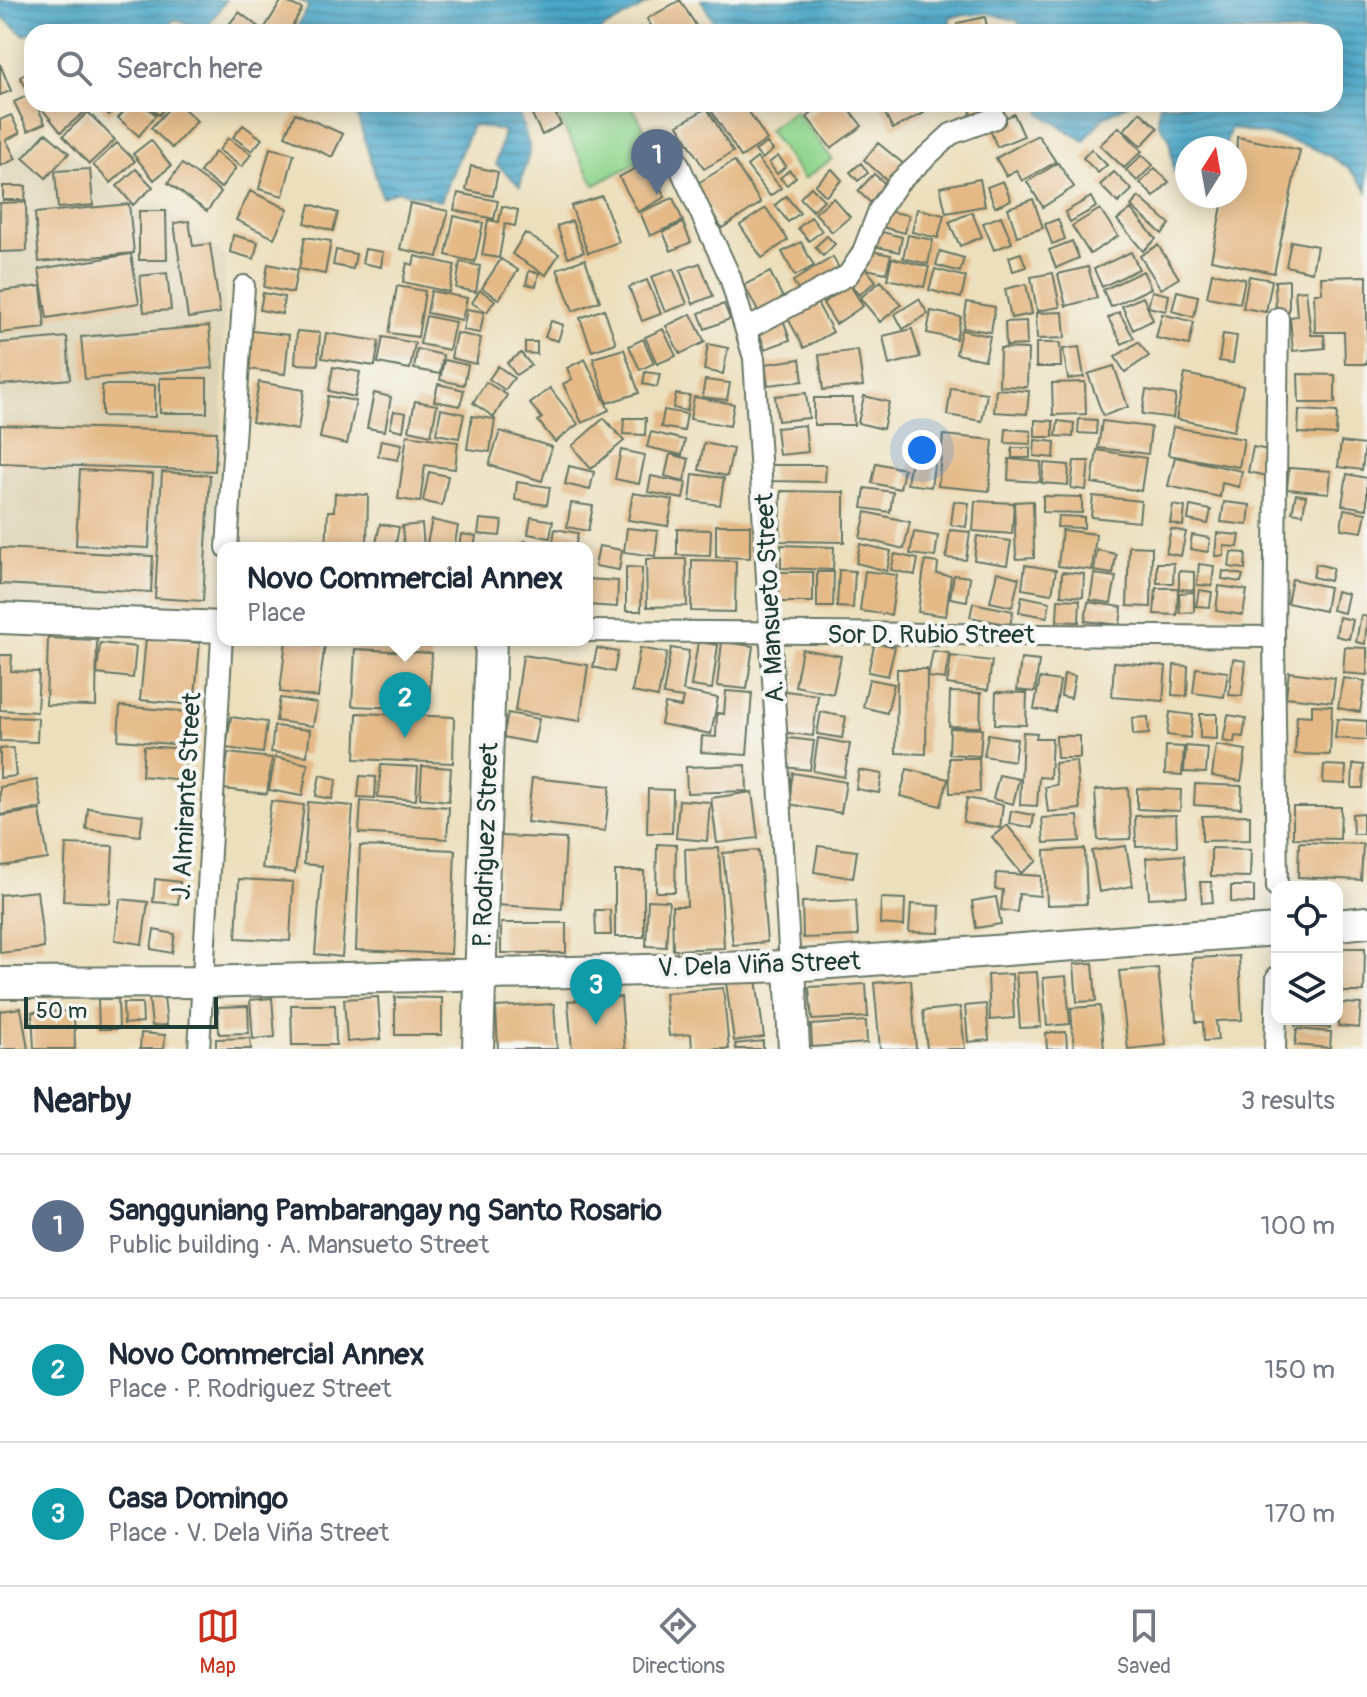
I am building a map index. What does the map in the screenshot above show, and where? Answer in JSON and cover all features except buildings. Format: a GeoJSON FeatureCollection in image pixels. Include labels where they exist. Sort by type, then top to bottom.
{"type":"FeatureCollection","features":[{"type":"Feature","properties":{"kind":"street"},"geometry":{"type":"LineString","coordinates":[[747,329],[848,275],[862,254],[879,210],[898,183],[951,134],[995,118]]}},
{"type":"Feature","properties":{"kind":"street","name":"A. Mansueto Street"},"geometry":{"type":"LineString","coordinates":[[677,161],[730,277],[754,358],[794,1049]]}},
{"type":"Feature","properties":{"kind":"street"},"geometry":{"type":"LineString","coordinates":[[227,542],[244,286]]}},
{"type":"Feature","properties":{"kind":"street"},"geometry":{"type":"LineString","coordinates":[[1277,881],[1274,637],[1278,318]]}},
{"type":"Feature","properties":{"kind":"street"},"geometry":{"type":"LineString","coordinates":[[0,618],[217,627]]}},
{"type":"Feature","properties":{"kind":"street","name":"Sor D. Rubio Street"},"geometry":{"type":"LineString","coordinates":[[593,631],[1274,637]]}},
{"type":"Feature","properties":{"kind":"street","name":"J. Almirante Street"},"geometry":{"type":"LineString","coordinates":[[199,1049],[222,646]]}},
{"type":"Feature","properties":{"kind":"street","name":"P. Rodriguez Street"},"geometry":{"type":"LineString","coordinates":[[478,1049],[491,646]]}},
{"type":"Feature","properties":{"kind":"street"},"geometry":{"type":"LineString","coordinates":[[1343,924],[1367,922]]}},
{"type":"Feature","properties":{"kind":"street","name":"V. Dela Viña Street"},"geometry":{"type":"LineString","coordinates":[[0,983],[201,982],[790,966],[1271,930]]}},
{"type":"Feature","properties":{"kind":"street"},"geometry":{"type":"LineString","coordinates":[[1275,1049],[1276,1025]]}},
{"type":"Feature","properties":{"kind":"shaded area"},"geometry":{"type":"Polygon","coordinates":[[[40,125],[138,211],[155,199],[225,256],[222,426],[212,612],[0,608],[0,167],[40,125]]]}},
{"type":"Feature","properties":{"kind":"green space"},"geometry":{"type":"Polygon","coordinates":[[[555,112],[635,112],[657,152],[595,185],[555,112]]]}},
{"type":"Feature","properties":{"kind":"green space"},"geometry":{"type":"Polygon","coordinates":[[[797,112],[832,159],[804,179],[768,130],[797,112]]]}},
{"type":"Feature","properties":{"kind":"water"},"geometry":{"type":"Polygon","coordinates":[[[0,0],[226,0],[210,24],[186,24],[175,19],[170,24],[24,24],[24,35],[0,15],[0,0]]]}},
{"type":"Feature","properties":{"kind":"water"},"geometry":{"type":"Polygon","coordinates":[[[299,0],[654,0],[612,24],[299,24],[309,6],[299,0]]]}},
{"type":"Feature","properties":{"kind":"water"},"geometry":{"type":"Polygon","coordinates":[[[701,0],[1367,0],[1367,191],[1355,175],[1325,153],[1288,140],[1231,128],[1228,136],[1175,136],[1174,172],[1169,138],[1158,123],[1159,112],[1343,112],[1343,24],[1019,24],[1018,21],[987,13],[950,17],[950,24],[715,24],[701,0]]]}},
{"type":"Feature","properties":{"kind":"water"},"geometry":{"type":"Polygon","coordinates":[[[349,112],[518,112],[530,149],[520,186],[496,164],[504,131],[472,125],[441,201],[397,191],[382,197],[357,115],[349,112]]]}},
{"type":"Feature","properties":{"kind":"water"},"geometry":{"type":"Polygon","coordinates":[[[1114,112],[1104,117],[1084,141],[1041,114],[1114,112]]]}},
{"type":"Feature","properties":{"kind":"place","name":"Sangguniang Pambarangay ng Santo Rosario"},"geometry":{"type":"Point","coordinates":[657,195]}},
{"type":"Feature","properties":{"kind":"place","name":"Novo Commercial Annex"},"geometry":{"type":"Point","coordinates":[405,738]}},
{"type":"Feature","properties":{"kind":"place","name":"Casa Domingo"},"geometry":{"type":"Point","coordinates":[596,1025]}}]}
